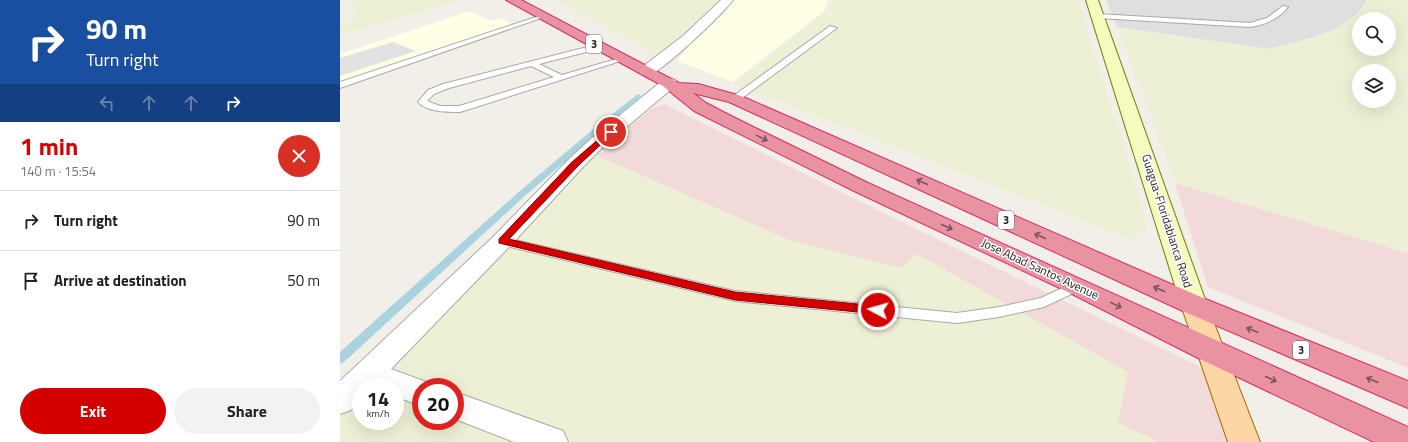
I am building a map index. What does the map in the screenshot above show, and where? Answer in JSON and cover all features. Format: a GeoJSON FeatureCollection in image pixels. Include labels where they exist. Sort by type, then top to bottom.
{"type":"FeatureCollection","features":[{"type":"Feature","properties":{"kind":"highway","name":"Jose Abad Santos Avenue"},"geometry":{"type":"LineString","coordinates":[[512,0],[673,85],[700,107],[727,121],[861,187],[1077,286],[1210,351],[1407,442]]}},
{"type":"Feature","properties":{"kind":"highway","name":"Jose Abad Santos Avenue"},"geometry":{"type":"LineString","coordinates":[[673,85],[698,88],[735,99],[1194,305],[1408,395]]}},
{"type":"Feature","properties":{"kind":"main road","name":"Guagua-Floridablanca Road"},"geometry":{"type":"LineString","coordinates":[[1095,8],[1194,305],[1244,442]]}},
{"type":"Feature","properties":{"kind":"street"},"geometry":{"type":"LineString","coordinates":[[646,71],[674,50],[705,23],[727,0]]}},
{"type":"Feature","properties":{"kind":"street"},"geometry":{"type":"LineString","coordinates":[[340,401],[502,241],[592,148],[673,85]]}},
{"type":"Feature","properties":{"kind":"street"},"geometry":{"type":"LineString","coordinates":[[369,373],[412,390]]}},
{"type":"Feature","properties":{"kind":"street"},"geometry":{"type":"LineString","coordinates":[[464,408],[552,442]]}},
{"type":"Feature","properties":{"kind":"lane"},"geometry":{"type":"LineString","coordinates":[[1095,8],[1250,25],[1263,23],[1272,19],[1285,7]]}},
{"type":"Feature","properties":{"kind":"lane"},"geometry":{"type":"LineString","coordinates":[[340,80],[538,15]]}},
{"type":"Feature","properties":{"kind":"lane"},"geometry":{"type":"LineString","coordinates":[[340,85],[538,15]]}},
{"type":"Feature","properties":{"kind":"lane"},"geometry":{"type":"LineString","coordinates":[[735,99],[833,28]]}},
{"type":"Feature","properties":{"kind":"lane"},"geometry":{"type":"LineString","coordinates":[[599,46],[530,63],[441,88],[432,92],[422,102],[442,109],[460,109],[623,59]]}},
{"type":"Feature","properties":{"kind":"lane"},"geometry":{"type":"LineString","coordinates":[[530,63],[562,78]]}},
{"type":"Feature","properties":{"kind":"lane"},"geometry":{"type":"LineString","coordinates":[[502,241],[735,296],[957,318],[999,312],[1044,302],[1077,286]]}},
{"type":"Feature","properties":{"kind":"shaded area"},"geometry":{"type":"Polygon","coordinates":[[[343,0],[462,0],[355,31],[340,33],[340,24],[353,20],[356,7],[343,0]]]}},
{"type":"Feature","properties":{"kind":"shaded area"},"geometry":{"type":"Polygon","coordinates":[[[555,0],[719,0],[659,55],[555,0]]]}},
{"type":"Feature","properties":{"kind":"shaded area"},"geometry":{"type":"Polygon","coordinates":[[[735,0],[829,0],[823,12],[733,82],[677,61],[703,27],[735,0]]]}},
{"type":"Feature","properties":{"kind":"shaded area"},"geometry":{"type":"Polygon","coordinates":[[[833,0],[1078,0],[1147,220],[1145,229],[1129,239],[733,84],[827,10],[833,0]]]}},
{"type":"Feature","properties":{"kind":"shaded area"},"geometry":{"type":"Polygon","coordinates":[[[1106,0],[1367,0],[1359,12],[1352,12],[1352,18],[1338,28],[1311,38],[1269,49],[1117,27],[1106,0]]]}},
{"type":"Feature","properties":{"kind":"shaded area"},"geometry":{"type":"Polygon","coordinates":[[[1367,0],[1408,0],[1408,253],[1175,183],[1117,27],[1269,49],[1311,38],[1338,28],[1352,18],[1352,56],[1396,56],[1396,12],[1359,12],[1367,0]]]}},
{"type":"Feature","properties":{"kind":"shaded area"},"geometry":{"type":"Polygon","coordinates":[[[469,11],[491,21],[501,18],[518,27],[340,89],[340,54],[469,11]]]}},
{"type":"Feature","properties":{"kind":"shaded area"},"geometry":{"type":"Polygon","coordinates":[[[393,42],[416,51],[340,76],[340,58],[393,42]]]}},
{"type":"Feature","properties":{"kind":"shaded area"},"geometry":{"type":"Polygon","coordinates":[[[664,104],[912,227],[1211,372],[1235,442],[1159,442],[1118,423],[900,268],[789,240],[593,154],[653,108],[664,104]]]}},
{"type":"Feature","properties":{"kind":"shaded area"},"geometry":{"type":"Polygon","coordinates":[[[593,154],[789,240],[900,268],[917,254],[1128,372],[1118,423],[1159,442],[340,442],[340,413],[352,400],[352,430],[404,430],[404,378],[374,378],[593,154]]]}},
{"type":"Feature","properties":{"kind":"shaded area"},"geometry":{"type":"Polygon","coordinates":[[[1175,183],[1408,253],[1408,368],[1208,287],[1175,183]]]}},
{"type":"Feature","properties":{"kind":"waterway"},"geometry":{"type":"LineString","coordinates":[[340,359],[449,258],[561,159],[638,96]]}},
{"type":"Feature","properties":{"kind":"route"},"geometry":{"type":"LineString","coordinates":[[611,132],[575,164],[502,241],[735,296],[878,310]]}}]}
